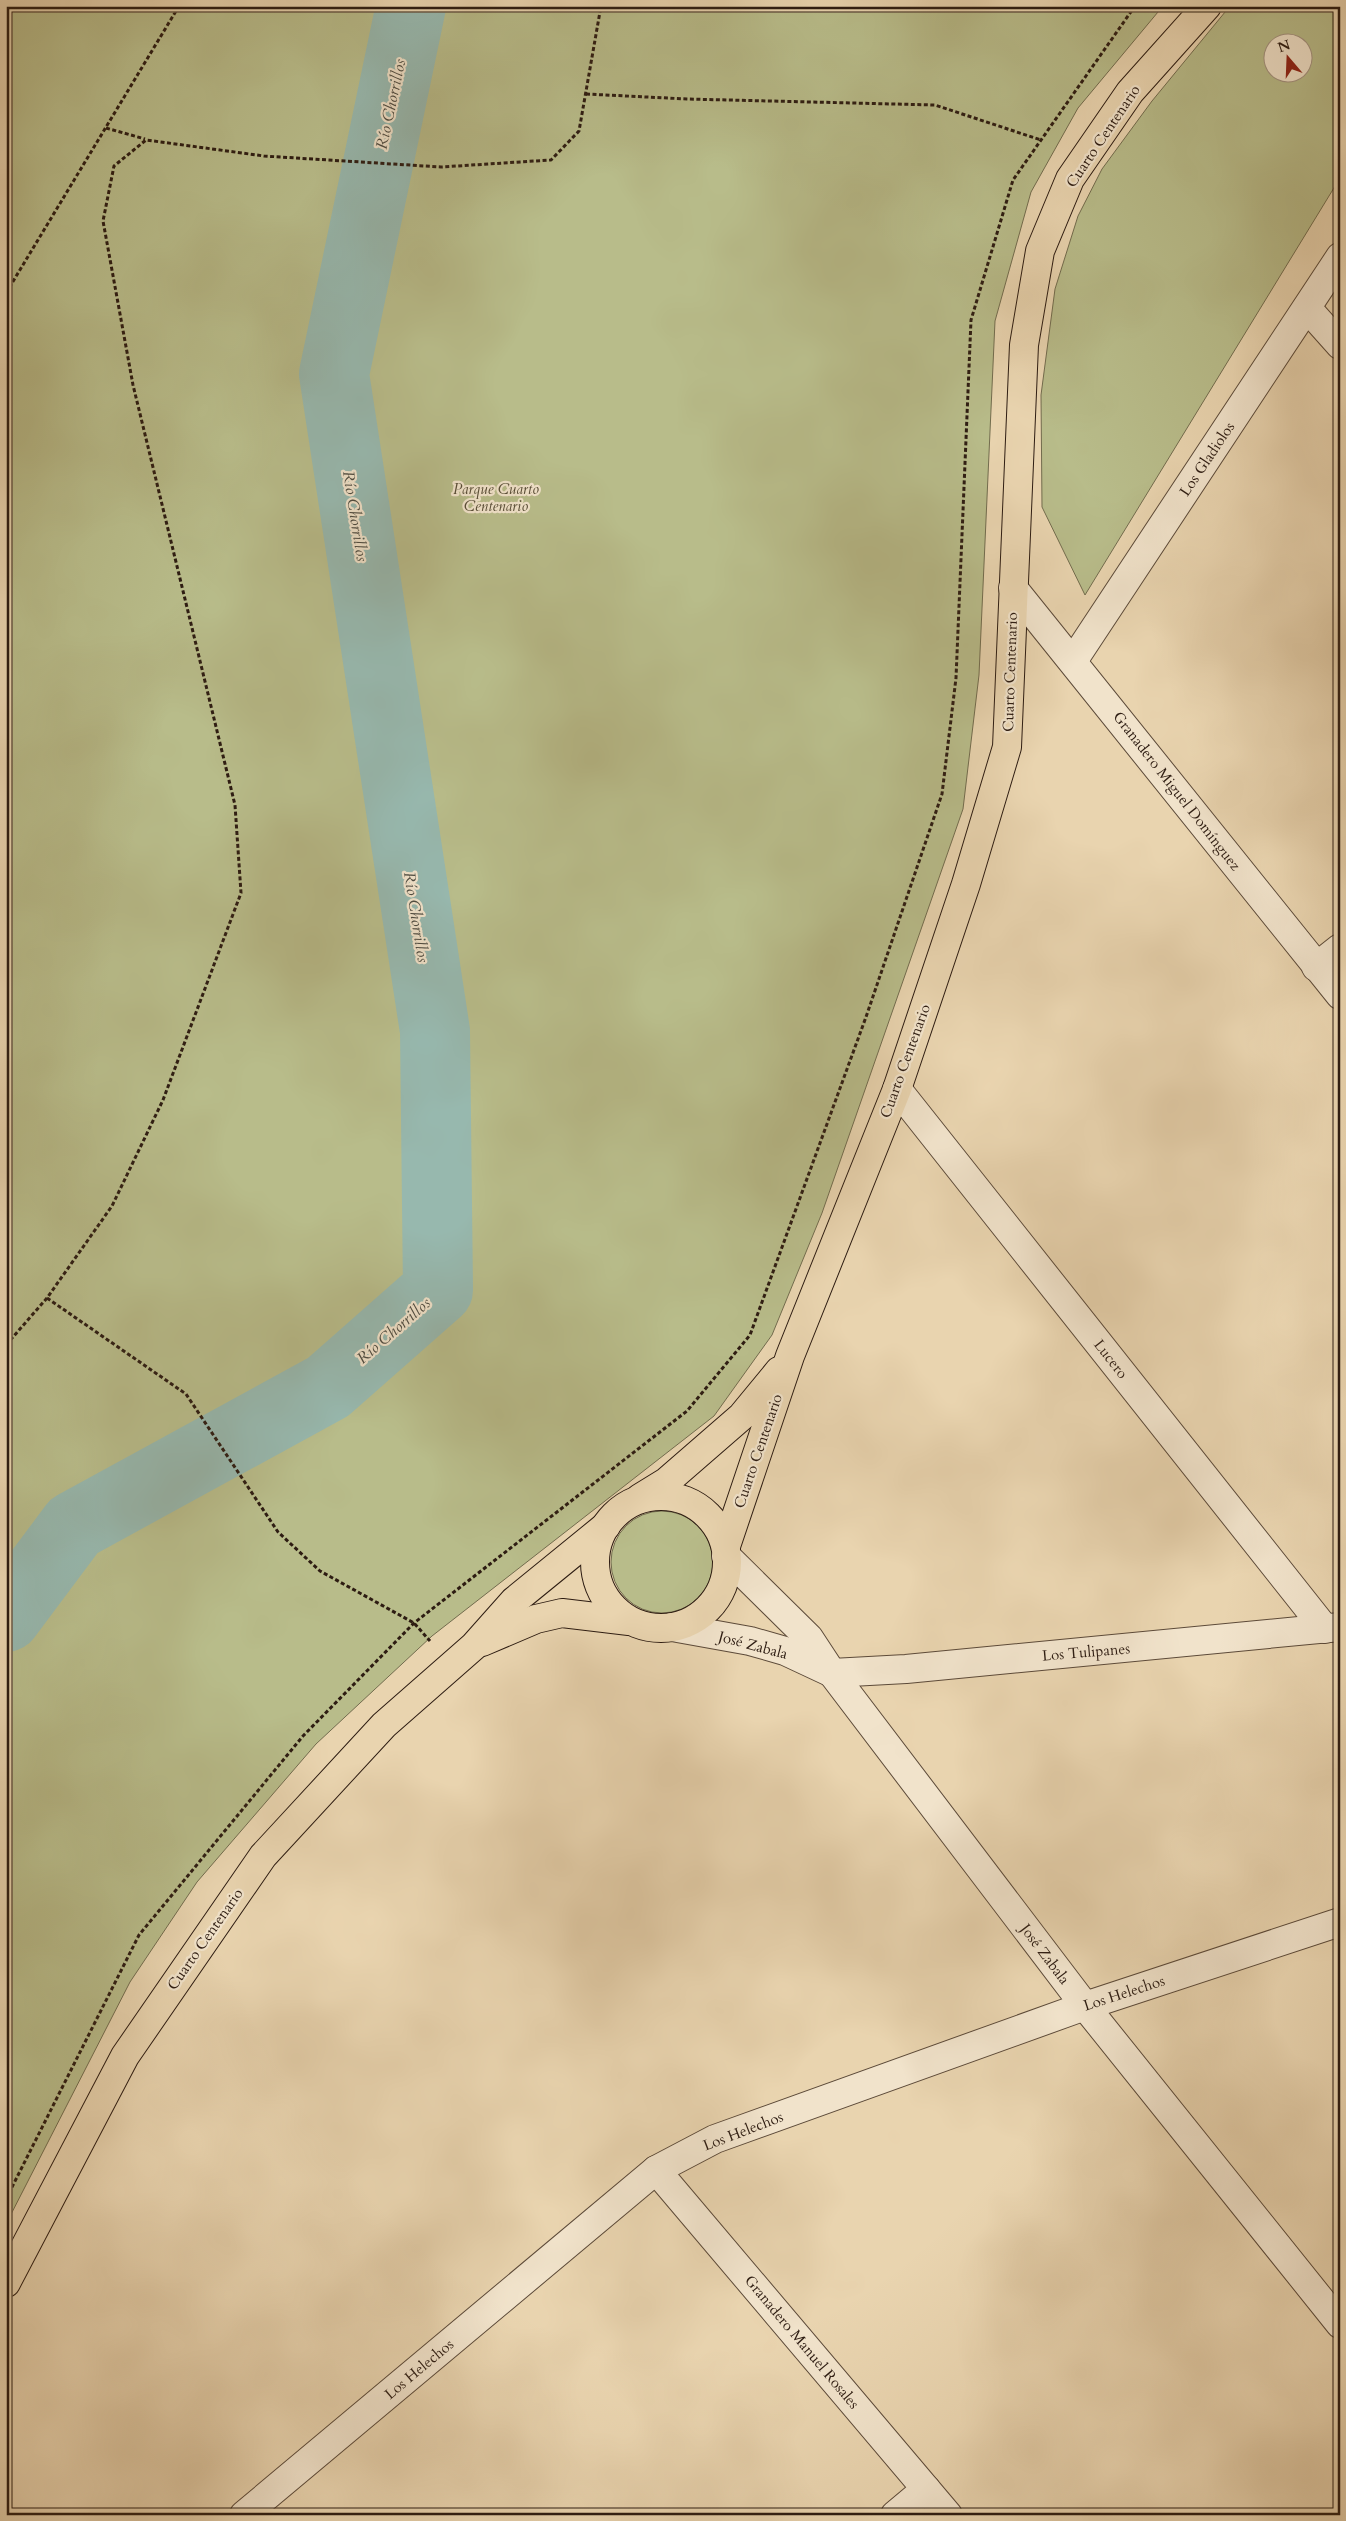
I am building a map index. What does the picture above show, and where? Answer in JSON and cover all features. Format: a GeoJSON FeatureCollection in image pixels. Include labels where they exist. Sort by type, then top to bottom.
{"type":"FeatureCollection","features":[{"type":"Feature","properties":{"kind":"main road","name":"Cuarto Centenario"},"geometry":{"type":"LineString","coordinates":[[726,1551],[790,1356],[897,1089],[966,884],[1007,747],[1024,345],[1040,251],[1070,179],[1130,92],[1207,6]]}},
{"type":"Feature","properties":{"kind":"main road","name":"Cuarto Centenario"},"geometry":{"type":"LineString","coordinates":[[6,2283],[125,2056],[263,1856],[384,1725],[474,1646],[514,1601],[606,1526],[621,1510],[666,1482],[742,1416],[790,1356]]}},
{"type":"Feature","properties":{"kind":"main road","name":"Cuarto Centenario"},"geometry":{"type":"LineString","coordinates":[[474,1646],[536,1619],[562,1613],[630,1621],[650,1627],[672,1627],[692,1620],[710,1607],[722,1589],[727,1568],[726,1551],[716,1526],[702,1510],[683,1500],[661,1496],[640,1499],[632,1503]]}},
{"type":"Feature","properties":{"kind":"main road","name":"Cuarto Centenario"},"geometry":{"type":"LineString","coordinates":[[606,1526],[597,1546],[595,1567],[600,1589],[612,1607],[630,1621]]}},
{"type":"Feature","properties":{"kind":"street","name":"Los Gladiolos"},"geometry":{"type":"LineString","coordinates":[[1073,661],[1340,257]]}},
{"type":"Feature","properties":{"kind":"street"},"geometry":{"type":"LineString","coordinates":[[1307,308],[1340,345]]}},
{"type":"Feature","properties":{"kind":"street","name":"Granadero Miguel Domínguez"},"geometry":{"type":"LineString","coordinates":[[1013,588],[1316,968],[1340,995]]}},
{"type":"Feature","properties":{"kind":"street"},"geometry":{"type":"LineString","coordinates":[[1316,968],[1340,948]]}},
{"type":"Feature","properties":{"kind":"street","name":"Lucero"},"geometry":{"type":"LineString","coordinates":[[897,1089],[1332,1628]]}},
{"type":"Feature","properties":{"kind":"street","name":"José Zabala"},"geometry":{"type":"LineString","coordinates":[[726,1551],[809,1638],[832,1674],[1085,2006],[1340,2324]]}},
{"type":"Feature","properties":{"kind":"street","name":"José Zabala"},"geometry":{"type":"LineString","coordinates":[[672,1627],[750,1641],[785,1651],[832,1674]]}},
{"type":"Feature","properties":{"kind":"street","name":"Los Tulipanes"},"geometry":{"type":"LineString","coordinates":[[832,1674],[906,1669],[1332,1628]]}},
{"type":"Feature","properties":{"kind":"street","name":"Los Helechos"},"geometry":{"type":"LineString","coordinates":[[244,2515],[656,2170],[716,2139],[1085,2006],[1340,1922]]}},
{"type":"Feature","properties":{"kind":"street","name":"Granadero Manuel Rosales"},"geometry":{"type":"LineString","coordinates":[[656,2170],[948,2515]]}},
{"type":"Feature","properties":{"kind":"street"},"geometry":{"type":"LineString","coordinates":[[895,2515],[926,2488]]}},
{"type":"Feature","properties":{"kind":"path"},"geometry":{"type":"LineString","coordinates":[[6,293],[179,6]]}},
{"type":"Feature","properties":{"kind":"path"},"geometry":{"type":"LineString","coordinates":[[105,128],[146,140],[264,156],[441,167],[551,160],[579,131],[601,6]]}},
{"type":"Feature","properties":{"kind":"path"},"geometry":{"type":"LineString","coordinates":[[6,2199],[139,1935],[303,1736],[414,1623],[687,1411],[750,1336],[866,1017],[942,794],[956,678],[971,320],[1013,180],[1135,6]]}},
{"type":"Feature","properties":{"kind":"path"},"geometry":{"type":"LineString","coordinates":[[586,94],[687,99],[935,105],[1041,140]]}},
{"type":"Feature","properties":{"kind":"path"},"geometry":{"type":"LineString","coordinates":[[6,1344],[47,1298],[112,1206],[164,1100],[241,893],[235,805],[133,385],[103,221],[114,166],[146,140]]}},
{"type":"Feature","properties":{"kind":"path"},"geometry":{"type":"LineString","coordinates":[[47,1298],[186,1394],[278,1532],[320,1571],[414,1623],[452,1665]]}},
{"type":"Feature","properties":{"kind":"green space","name":"Parque Cuarto Centenario"},"geometry":{"type":"Polygon","coordinates":[[[6,6],[1163,6],[1078,108],[1031,192],[995,321],[979,675],[963,809],[822,1213],[772,1335],[714,1416],[432,1636],[316,1744],[197,1882],[130,1982],[6,2224],[6,6]]]}},
{"type":"Feature","properties":{"kind":"green space"},"geometry":{"type":"Polygon","coordinates":[[[1230,6],[1340,6],[1340,178],[1085,595],[1042,507],[1041,395],[1055,289],[1078,216],[1102,169],[1152,101],[1230,6]]]}},
{"type":"Feature","properties":{"kind":"green space"},"geometry":{"type":"Polygon","coordinates":[[[662,1511],[682,1515],[698,1526],[709,1542],[713,1562],[709,1582],[698,1598],[682,1609],[662,1613],[642,1609],[626,1598],[615,1582],[611,1562],[615,1542],[626,1526],[642,1515],[662,1511]]]}},
{"type":"Feature","properties":{"kind":"waterway","name":"Río Chorrillos"},"geometry":{"type":"LineString","coordinates":[[6,1617],[74,1526],[328,1387],[438,1290],[435,1031],[334,374],[411,6]]}}]}
